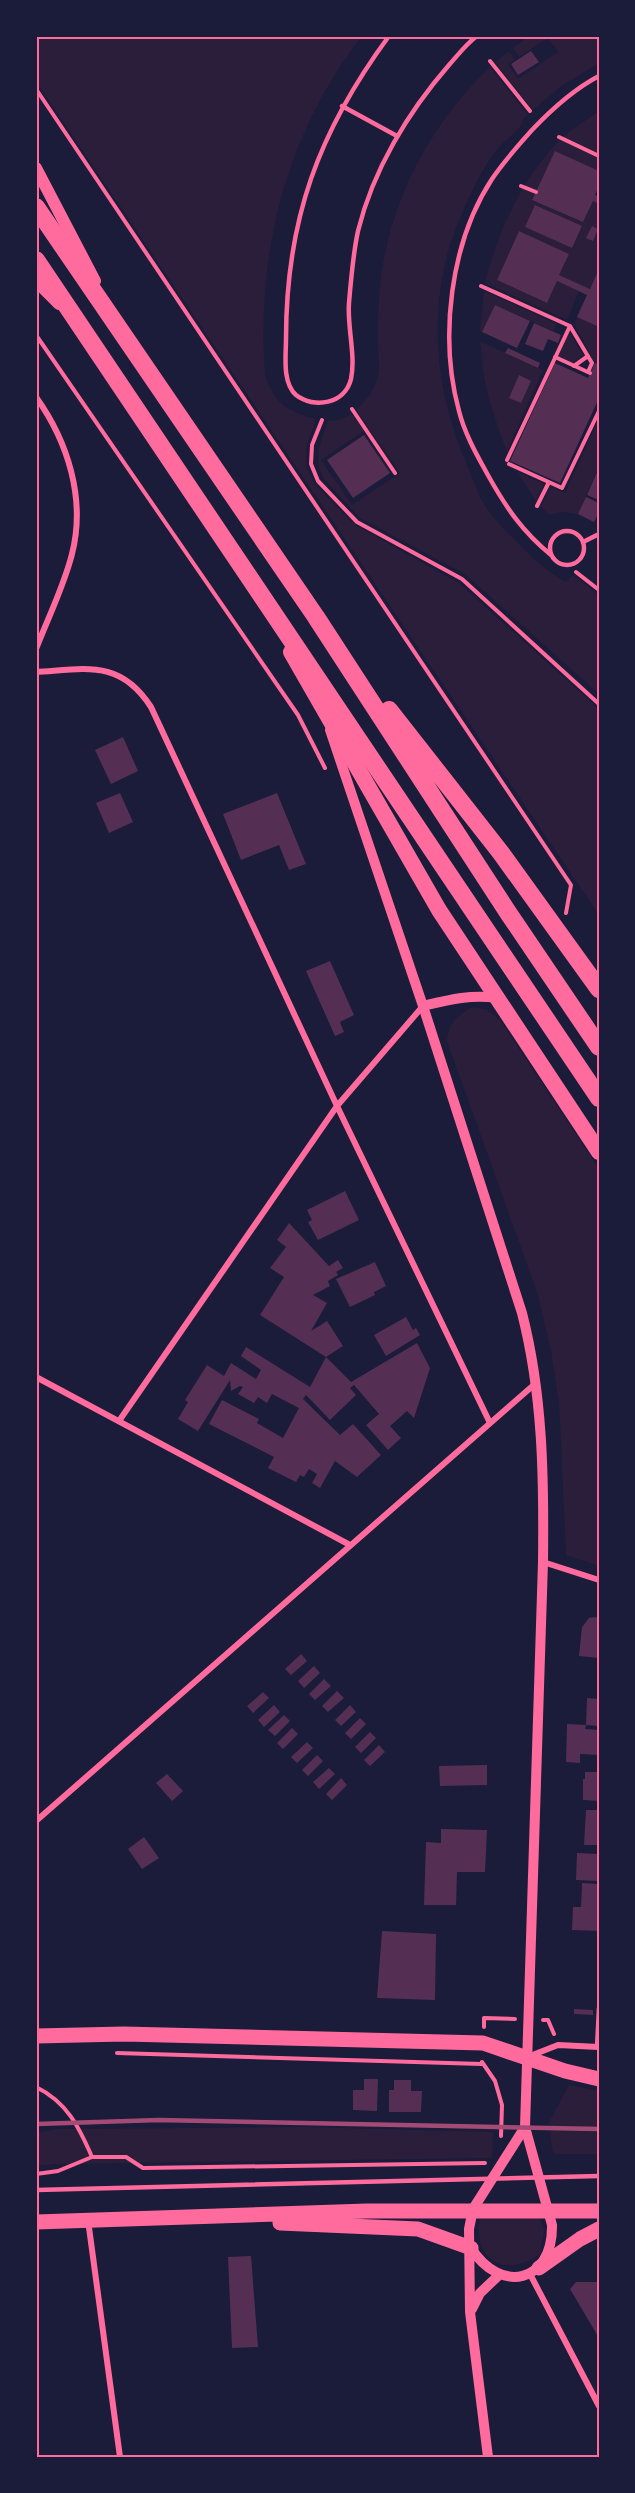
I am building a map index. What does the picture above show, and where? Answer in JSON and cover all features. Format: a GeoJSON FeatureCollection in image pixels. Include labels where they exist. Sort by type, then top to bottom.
{"type":"FeatureCollection","features":[{"type":"Feature","properties":{"kind":"highway"},"geometry":{"type":"LineString","coordinates":[[36,207],[316,617],[509,914],[599,1047]]}},
{"type":"Feature","properties":{"kind":"highway"},"geometry":{"type":"LineString","coordinates":[[36,260],[599,1098]]}},
{"type":"Feature","properties":{"kind":"highway"},"geometry":{"type":"LineString","coordinates":[[256,588],[323,710],[439,910],[599,1152]]}},
{"type":"Feature","properties":{"kind":"highway"},"geometry":{"type":"LineString","coordinates":[[316,617],[501,853],[599,989]]}},
{"type":"Feature","properties":{"kind":"main road"},"geometry":{"type":"LineString","coordinates":[[36,168],[118,325]]}},
{"type":"Feature","properties":{"kind":"main road"},"geometry":{"type":"LineString","coordinates":[[36,282],[79,325]]}},
{"type":"Feature","properties":{"kind":"main road"},"geometry":{"type":"LineString","coordinates":[[36,2036],[124,2034],[483,2043],[599,2079]]}},
{"type":"Feature","properties":{"kind":"main road"},"geometry":{"type":"LineString","coordinates":[[36,2222],[473,2210],[599,2211]]}},
{"type":"Feature","properties":{"kind":"main road"},"geometry":{"type":"LineString","coordinates":[[142,2218],[398,2227],[418,2229],[471,2248]]}},
{"type":"Feature","properties":{"kind":"main road"},"geometry":{"type":"LineString","coordinates":[[535,2271],[580,2239],[599,2229]]}},
{"type":"Feature","properties":{"kind":"street"},"geometry":{"type":"LineString","coordinates":[[36,397],[60,435],[67,455],[77,511],[72,553],[36,649]]}},
{"type":"Feature","properties":{"kind":"street"},"geometry":{"type":"LineString","coordinates":[[36,672],[103,669],[115,672],[126,679],[145,698],[490,1424]]}},
{"type":"Feature","properties":{"kind":"street"},"geometry":{"type":"LineString","coordinates":[[323,710],[423,1006],[522,1313],[537,1383],[544,1501],[525,2127],[552,2225],[552,2241],[548,2255],[535,2271],[515,2276],[500,2274],[483,2264],[471,2248]]}},
{"type":"Feature","properties":{"kind":"street"},"geometry":{"type":"LineString","coordinates":[[119,1421],[337,1106],[423,1006],[463,996],[482,995],[497,998]]}},
{"type":"Feature","properties":{"kind":"street"},"geometry":{"type":"LineString","coordinates":[[36,1377],[350,1545]]}},
{"type":"Feature","properties":{"kind":"street"},"geometry":{"type":"LineString","coordinates":[[36,1821],[537,1383]]}},
{"type":"Feature","properties":{"kind":"street"},"geometry":{"type":"LineString","coordinates":[[543,1562],[599,1580]]}},
{"type":"Feature","properties":{"kind":"street"},"geometry":{"type":"LineString","coordinates":[[527,2058],[558,2045],[598,2047]]}},
{"type":"Feature","properties":{"kind":"street"},"geometry":{"type":"LineString","coordinates":[[488,2457],[470,2312],[470,2229],[473,2210],[525,2127]]}},
{"type":"Feature","properties":{"kind":"street"},"geometry":{"type":"LineString","coordinates":[[88,2220],[120,2457]]}},
{"type":"Feature","properties":{"kind":"street"},"geometry":{"type":"LineString","coordinates":[[535,2271],[599,2406]]}},
{"type":"Feature","properties":{"kind":"street"},"geometry":{"type":"LineString","coordinates":[[470,2312],[480,2294],[500,2274]]}},
{"type":"Feature","properties":{"kind":"lane"},"geometry":{"type":"LineString","coordinates":[[389,36],[342,106],[317,158],[302,208],[292,255],[286,327],[286,367],[293,392],[305,402],[322,404],[332,401],[342,395],[351,381],[348,311],[358,230],[373,189],[397,136],[425,92],[477,36]]}},
{"type":"Feature","properties":{"kind":"lane"},"geometry":{"type":"LineString","coordinates":[[551,555],[551,542],[561,532],[574,532],[583,542],[583,555],[573,564],[560,564],[529,537],[496,490],[475,452],[459,412],[450,365],[448,334],[451,296],[460,255],[476,211],[491,181],[509,155],[541,121],[599,76]]}},
{"type":"Feature","properties":{"kind":"lane"},"geometry":{"type":"LineString","coordinates":[[342,106],[397,136]]}},
{"type":"Feature","properties":{"kind":"lane"},"geometry":{"type":"LineString","coordinates":[[583,542],[599,534]]}},
{"type":"Feature","properties":{"kind":"lane"},"geometry":{"type":"LineString","coordinates":[[598,2047],[599,2008]]}},
{"type":"Feature","properties":{"kind":"lane"},"geometry":{"type":"LineString","coordinates":[[36,2190],[599,2176]]}},
{"type":"Feature","properties":{"kind":"path"},"geometry":{"type":"LineString","coordinates":[[490,61],[530,111]]}},
{"type":"Feature","properties":{"kind":"path"},"geometry":{"type":"LineString","coordinates":[[36,89],[572,885],[561,937]]}},
{"type":"Feature","properties":{"kind":"path"},"geometry":{"type":"LineString","coordinates":[[558,137],[599,156]]}},
{"type":"Feature","properties":{"kind":"path"},"geometry":{"type":"LineString","coordinates":[[521,186],[536,192]]}},
{"type":"Feature","properties":{"kind":"path"},"geometry":{"type":"LineString","coordinates":[[481,286],[570,326],[592,363],[589,373],[555,357]]}},
{"type":"Feature","properties":{"kind":"path"},"geometry":{"type":"LineString","coordinates":[[570,326],[508,462],[562,488],[599,411]]}},
{"type":"Feature","properties":{"kind":"path"},"geometry":{"type":"LineString","coordinates":[[36,335],[298,715],[327,772]]}},
{"type":"Feature","properties":{"kind":"path"},"geometry":{"type":"LineString","coordinates":[[574,366],[588,356]]}},
{"type":"Feature","properties":{"kind":"path"},"geometry":{"type":"LineString","coordinates":[[352,409],[395,473]]}},
{"type":"Feature","properties":{"kind":"path"},"geometry":{"type":"LineString","coordinates":[[322,420],[312,445],[311,464],[318,481],[357,522],[462,579],[599,704]]}},
{"type":"Feature","properties":{"kind":"path"},"geometry":{"type":"LineString","coordinates":[[537,506],[549,482]]}},
{"type":"Feature","properties":{"kind":"path"},"geometry":{"type":"LineString","coordinates":[[576,572],[599,590]]}},
{"type":"Feature","properties":{"kind":"path"},"geometry":{"type":"LineString","coordinates":[[114,2053],[482,2064],[495,2082],[502,2104],[503,2127],[499,2147]]}},
{"type":"Feature","properties":{"kind":"path"},"geometry":{"type":"LineString","coordinates":[[36,2087],[48,2093],[76,2121],[92,2157]]}},
{"type":"Feature","properties":{"kind":"path"},"geometry":{"type":"LineString","coordinates":[[36,2174],[58,2170],[92,2157],[126,2157],[143,2168],[488,2163]]}},
{"type":"Feature","properties":{"kind":"shaded area"},"geometry":{"type":"Polygon","coordinates":[[[36,36],[362,36],[336,73],[314,113],[296,154],[282,196],[272,240],[266,285],[263,330],[265,375],[273,393],[283,405],[297,413],[316,419],[307,445],[306,466],[314,483],[355,525],[459,583],[599,709],[599,915],[36,82],[36,36]]]}},
{"type":"Feature","properties":{"kind":"shaded area"},"geometry":{"type":"Polygon","coordinates":[[[529,36],[599,36],[599,63],[560,87],[533,110],[495,62],[509,51],[515,59],[508,64],[518,79],[558,52],[548,38],[519,57],[513,48],[529,36]]]}},
{"type":"Feature","properties":{"kind":"shaded area"},"geometry":{"type":"Polygon","coordinates":[[[490,67],[528,115],[492,156],[463,212],[448,252],[438,308],[439,363],[443,390],[458,444],[488,510],[547,570],[566,582],[573,575],[599,595],[599,694],[465,574],[360,518],[323,478],[318,464],[319,447],[328,421],[339,420],[352,414],[364,431],[321,460],[352,505],[400,473],[356,410],[370,394],[378,376],[379,297],[388,241],[406,186],[419,160],[451,111],[490,67]]]}},
{"type":"Feature","properties":{"kind":"shaded area"},"geometry":{"type":"Polygon","coordinates":[[[599,111],[599,171],[555,151],[532,199],[583,222],[593,201],[599,204],[599,269],[590,289],[559,275],[569,254],[519,231],[497,280],[547,303],[557,281],[579,291],[567,320],[485,283],[496,245],[520,192],[542,160],[560,140],[599,111]],[[536,205],[526,227],[572,248],[582,227],[536,205]]]}},
{"type":"Feature","properties":{"kind":"shaded area"},"geometry":{"type":"Polygon","coordinates":[[[484,291],[557,324],[554,331],[495,305],[482,332],[480,331],[484,291]]]}},
{"type":"Feature","properties":{"kind":"shaded area"},"geometry":{"type":"Polygon","coordinates":[[[577,317],[599,327],[599,364],[595,363],[574,324],[577,317]]]}},
{"type":"Feature","properties":{"kind":"shaded area"},"geometry":{"type":"Polygon","coordinates":[[[569,332],[583,355],[573,363],[558,356],[569,332]]]}},
{"type":"Feature","properties":{"kind":"shaded area"},"geometry":{"type":"Polygon","coordinates":[[[481,342],[543,370],[507,451],[489,398],[483,370],[481,342]]]}},
{"type":"Feature","properties":{"kind":"shaded area"},"geometry":{"type":"Polygon","coordinates":[[[599,418],[599,468],[578,514],[561,512],[549,515],[541,506],[550,487],[565,493],[599,418]]]}},
{"type":"Feature","properties":{"kind":"shaded area"},"geometry":{"type":"Polygon","coordinates":[[[517,472],[544,484],[536,501],[517,472]]]}},
{"type":"Feature","properties":{"kind":"shaded area"},"geometry":{"type":"Polygon","coordinates":[[[472,1007],[487,1010],[500,1020],[599,1169],[599,1566],[566,1555],[559,1402],[551,1351],[538,1295],[447,1041],[449,1029],[454,1021],[472,1007]]]}},
{"type":"Feature","properties":{"kind":"shaded area"},"geometry":{"type":"Polygon","coordinates":[[[569,2085],[599,2091],[599,2154],[553,2154],[549,2122],[569,2085]]]}},
{"type":"Feature","properties":{"kind":"shaded area"},"geometry":{"type":"Polygon","coordinates":[[[306,2127],[493,2132],[492,2158],[36,2166],[36,2133],[57,2129],[306,2127]]]}},
{"type":"Feature","properties":{"kind":"shaded area"},"geometry":{"type":"Polygon","coordinates":[[[480,2217],[540,2218],[544,2230],[540,2254],[515,2265],[504,2265],[494,2261],[486,2255],[481,2245],[480,2217]]]}},
{"type":"Feature","properties":{"kind":"building"},"geometry":{"type":"Polygon","coordinates":[[[531,51],[539,62],[518,75],[511,64],[531,51]]]}},
{"type":"Feature","properties":{"kind":"building"},"geometry":{"type":"Polygon","coordinates":[[[555,151],[599,171],[599,186],[595,195],[599,197],[599,204],[593,201],[583,222],[532,200],[555,151]]]}},
{"type":"Feature","properties":{"kind":"building"},"geometry":{"type":"Polygon","coordinates":[[[535,205],[582,226],[572,248],[525,227],[535,205]]]}},
{"type":"Feature","properties":{"kind":"building"},"geometry":{"type":"Polygon","coordinates":[[[592,226],[598,229],[593,241],[586,238],[592,226]]]}},
{"type":"Feature","properties":{"kind":"building"},"geometry":{"type":"Polygon","coordinates":[[[519,231],[569,254],[559,275],[590,289],[599,269],[599,327],[577,317],[587,295],[557,281],[547,303],[497,280],[519,231]]]}},
{"type":"Feature","properties":{"kind":"building"},"geometry":{"type":"Polygon","coordinates":[[[495,305],[530,321],[517,348],[482,332],[495,305]]]}},
{"type":"Feature","properties":{"kind":"building"},"geometry":{"type":"Polygon","coordinates":[[[534,323],[561,335],[558,343],[548,339],[543,351],[525,344],[534,323]]]}},
{"type":"Feature","properties":{"kind":"building"},"geometry":{"type":"Polygon","coordinates":[[[508,348],[540,363],[538,368],[505,353],[508,348]]]}},
{"type":"Feature","properties":{"kind":"building"},"geometry":{"type":"Polygon","coordinates":[[[555,363],[588,378],[595,363],[599,364],[599,398],[560,483],[510,461],[555,363]]]}},
{"type":"Feature","properties":{"kind":"building"},"geometry":{"type":"Polygon","coordinates":[[[519,375],[531,381],[521,403],[509,398],[519,375]]]}},
{"type":"Feature","properties":{"kind":"building"},"geometry":{"type":"Polygon","coordinates":[[[364,435],[390,473],[353,498],[327,460],[364,435]]]}},
{"type":"Feature","properties":{"kind":"building"},"geometry":{"type":"Polygon","coordinates":[[[599,468],[599,500],[587,495],[599,468]]]}},
{"type":"Feature","properties":{"kind":"building"},"geometry":{"type":"Polygon","coordinates":[[[586,497],[599,503],[599,512],[594,522],[578,514],[586,497]]]}},
{"type":"Feature","properties":{"kind":"building"},"geometry":{"type":"Polygon","coordinates":[[[123,737],[138,771],[111,784],[95,750],[123,737]]]}},
{"type":"Feature","properties":{"kind":"building"},"geometry":{"type":"Polygon","coordinates":[[[120,793],[133,822],[109,833],[96,803],[120,793]]]}},
{"type":"Feature","properties":{"kind":"building"},"geometry":{"type":"Polygon","coordinates":[[[277,793],[306,864],[289,870],[279,845],[241,860],[223,814],[277,793]]]}},
{"type":"Feature","properties":{"kind":"building"},"geometry":{"type":"Polygon","coordinates":[[[330,961],[354,1015],[340,1022],[344,1032],[335,1036],[306,971],[330,961]]]}},
{"type":"Feature","properties":{"kind":"building"},"geometry":{"type":"Polygon","coordinates":[[[345,1191],[359,1220],[318,1240],[308,1222],[312,1220],[307,1210],[345,1191]]]}},
{"type":"Feature","properties":{"kind":"building"},"geometry":{"type":"Polygon","coordinates":[[[289,1223],[329,1266],[338,1260],[343,1268],[336,1272],[338,1275],[328,1281],[330,1286],[313,1295],[327,1303],[311,1331],[327,1321],[343,1346],[326,1357],[260,1315],[284,1277],[270,1268],[286,1247],[277,1240],[289,1223]]]}},
{"type":"Feature","properties":{"kind":"building"},"geometry":{"type":"Polygon","coordinates":[[[375,1262],[386,1286],[374,1292],[375,1295],[350,1307],[336,1279],[375,1262]]]}},
{"type":"Feature","properties":{"kind":"building"},"geometry":{"type":"Polygon","coordinates":[[[406,1317],[413,1330],[416,1328],[420,1335],[386,1356],[374,1335],[406,1317]]]}},
{"type":"Feature","properties":{"kind":"building"},"geometry":{"type":"Polygon","coordinates":[[[417,1343],[430,1368],[414,1418],[407,1411],[390,1426],[401,1438],[388,1450],[366,1425],[379,1414],[354,1385],[350,1388],[356,1395],[330,1420],[306,1395],[303,1399],[340,1435],[353,1424],[381,1455],[357,1477],[335,1461],[320,1488],[312,1483],[317,1474],[309,1469],[304,1477],[300,1475],[296,1482],[268,1468],[274,1457],[209,1424],[222,1400],[259,1419],[257,1423],[283,1438],[299,1408],[272,1394],[267,1403],[258,1397],[254,1403],[238,1394],[243,1387],[240,1386],[231,1391],[230,1380],[198,1431],[178,1419],[188,1402],[185,1400],[207,1365],[224,1376],[231,1363],[256,1379],[261,1370],[241,1356],[246,1347],[310,1387],[326,1357],[351,1382],[417,1343]]]}},
{"type":"Feature","properties":{"kind":"building"},"geometry":{"type":"Polygon","coordinates":[[[589,1618],[599,1618],[599,1658],[579,1656],[582,1627],[589,1618]]]}},
{"type":"Feature","properties":{"kind":"building"},"geometry":{"type":"Polygon","coordinates":[[[301,1654],[307,1661],[291,1675],[285,1669],[301,1654]]]}},
{"type":"Feature","properties":{"kind":"building"},"geometry":{"type":"Polygon","coordinates":[[[314,1666],[320,1673],[304,1688],[298,1681],[314,1666]]]}},
{"type":"Feature","properties":{"kind":"building"},"geometry":{"type":"Polygon","coordinates":[[[324,1679],[331,1686],[315,1700],[309,1694],[324,1679]]]}},
{"type":"Feature","properties":{"kind":"building"},"geometry":{"type":"Polygon","coordinates":[[[337,1691],[344,1698],[328,1712],[322,1706],[337,1691]]]}},
{"type":"Feature","properties":{"kind":"building"},"geometry":{"type":"Polygon","coordinates":[[[263,1692],[269,1698],[253,1713],[247,1706],[263,1692]]]}},
{"type":"Feature","properties":{"kind":"building"},"geometry":{"type":"Polygon","coordinates":[[[587,1698],[599,1699],[599,1726],[586,1725],[587,1698]]]}},
{"type":"Feature","properties":{"kind":"building"},"geometry":{"type":"Polygon","coordinates":[[[274,1705],[280,1712],[264,1727],[258,1720],[274,1705]]]}},
{"type":"Feature","properties":{"kind":"building"},"geometry":{"type":"Polygon","coordinates":[[[350,1705],[356,1712],[341,1726],[335,1720],[350,1705]]]}},
{"type":"Feature","properties":{"kind":"building"},"geometry":{"type":"Polygon","coordinates":[[[284,1715],[290,1721],[275,1736],[268,1730],[284,1715]]]}},
{"type":"Feature","properties":{"kind":"building"},"geometry":{"type":"Polygon","coordinates":[[[360,1718],[366,1724],[351,1739],[345,1733],[360,1718]]]}},
{"type":"Feature","properties":{"kind":"building"},"geometry":{"type":"Polygon","coordinates":[[[567,1724],[586,1725],[585,1729],[599,1730],[599,1755],[580,1754],[580,1763],[566,1762],[567,1724]]]}},
{"type":"Feature","properties":{"kind":"building"},"geometry":{"type":"Polygon","coordinates":[[[292,1728],[298,1734],[283,1749],[277,1743],[292,1728]]]}},
{"type":"Feature","properties":{"kind":"building"},"geometry":{"type":"Polygon","coordinates":[[[370,1732],[376,1738],[361,1753],[355,1747],[370,1732]]]}},
{"type":"Feature","properties":{"kind":"building"},"geometry":{"type":"Polygon","coordinates":[[[307,1742],[313,1748],[297,1763],[291,1757],[307,1742]]]}},
{"type":"Feature","properties":{"kind":"building"},"geometry":{"type":"Polygon","coordinates":[[[379,1745],[385,1752],[370,1766],[364,1760],[379,1745]]]}},
{"type":"Feature","properties":{"kind":"building"},"geometry":{"type":"Polygon","coordinates":[[[317,1755],[323,1761],[308,1776],[302,1770],[317,1755]]]}},
{"type":"Feature","properties":{"kind":"building"},"geometry":{"type":"Polygon","coordinates":[[[487,1765],[487,1785],[440,1786],[439,1766],[487,1765]]]}},
{"type":"Feature","properties":{"kind":"building"},"geometry":{"type":"Polygon","coordinates":[[[329,1768],[335,1774],[319,1789],[313,1782],[329,1768]]]}},
{"type":"Feature","properties":{"kind":"building"},"geometry":{"type":"Polygon","coordinates":[[[585,1772],[599,1772],[599,1801],[583,1800],[585,1772]]]}},
{"type":"Feature","properties":{"kind":"building"},"geometry":{"type":"Polygon","coordinates":[[[167,1774],[183,1791],[172,1801],[156,1783],[167,1774]]]}},
{"type":"Feature","properties":{"kind":"building"},"geometry":{"type":"Polygon","coordinates":[[[341,1778],[347,1785],[332,1800],[326,1794],[341,1778]]]}},
{"type":"Feature","properties":{"kind":"building"},"geometry":{"type":"Polygon","coordinates":[[[586,1810],[599,1810],[599,1845],[584,1845],[586,1810]]]}},
{"type":"Feature","properties":{"kind":"building"},"geometry":{"type":"Polygon","coordinates":[[[441,1829],[487,1830],[485,1872],[457,1872],[456,1905],[424,1905],[426,1842],[441,1843],[441,1829]]]}},
{"type":"Feature","properties":{"kind":"building"},"geometry":{"type":"Polygon","coordinates":[[[144,1837],[159,1858],[142,1869],[128,1849],[144,1837]]]}},
{"type":"Feature","properties":{"kind":"building"},"geometry":{"type":"Polygon","coordinates":[[[577,1853],[599,1854],[599,1881],[576,1880],[577,1853]]]}},
{"type":"Feature","properties":{"kind":"building"},"geometry":{"type":"Polygon","coordinates":[[[582,1883],[599,1884],[599,1931],[572,1930],[573,1907],[581,1907],[582,1883]]]}},
{"type":"Feature","properties":{"kind":"building"},"geometry":{"type":"Polygon","coordinates":[[[382,1931],[436,1934],[435,2000],[377,1998],[382,1931]]]}},
{"type":"Feature","properties":{"kind":"building"},"geometry":{"type":"Polygon","coordinates":[[[574,2009],[593,2010],[593,2015],[574,2014],[574,2009]]]}},
{"type":"Feature","properties":{"kind":"building"},"geometry":{"type":"Polygon","coordinates":[[[364,2079],[378,2079],[377,2111],[353,2110],[353,2090],[364,2090],[364,2079]]]}},
{"type":"Feature","properties":{"kind":"building"},"geometry":{"type":"Polygon","coordinates":[[[394,2080],[411,2080],[411,2091],[422,2091],[421,2112],[389,2112],[389,2090],[394,2090],[394,2080]]]}},
{"type":"Feature","properties":{"kind":"building"},"geometry":{"type":"Polygon","coordinates":[[[251,2256],[258,2347],[232,2348],[228,2257],[251,2256]]]}},
{"type":"Feature","properties":{"kind":"building"},"geometry":{"type":"Polygon","coordinates":[[[576,2282],[599,2282],[599,2338],[570,2289],[576,2282]]]}},
{"type":"Feature","properties":{"kind":"railway"},"geometry":{"type":"LineString","coordinates":[[36,2124],[159,2120],[599,2129]]}}]}
